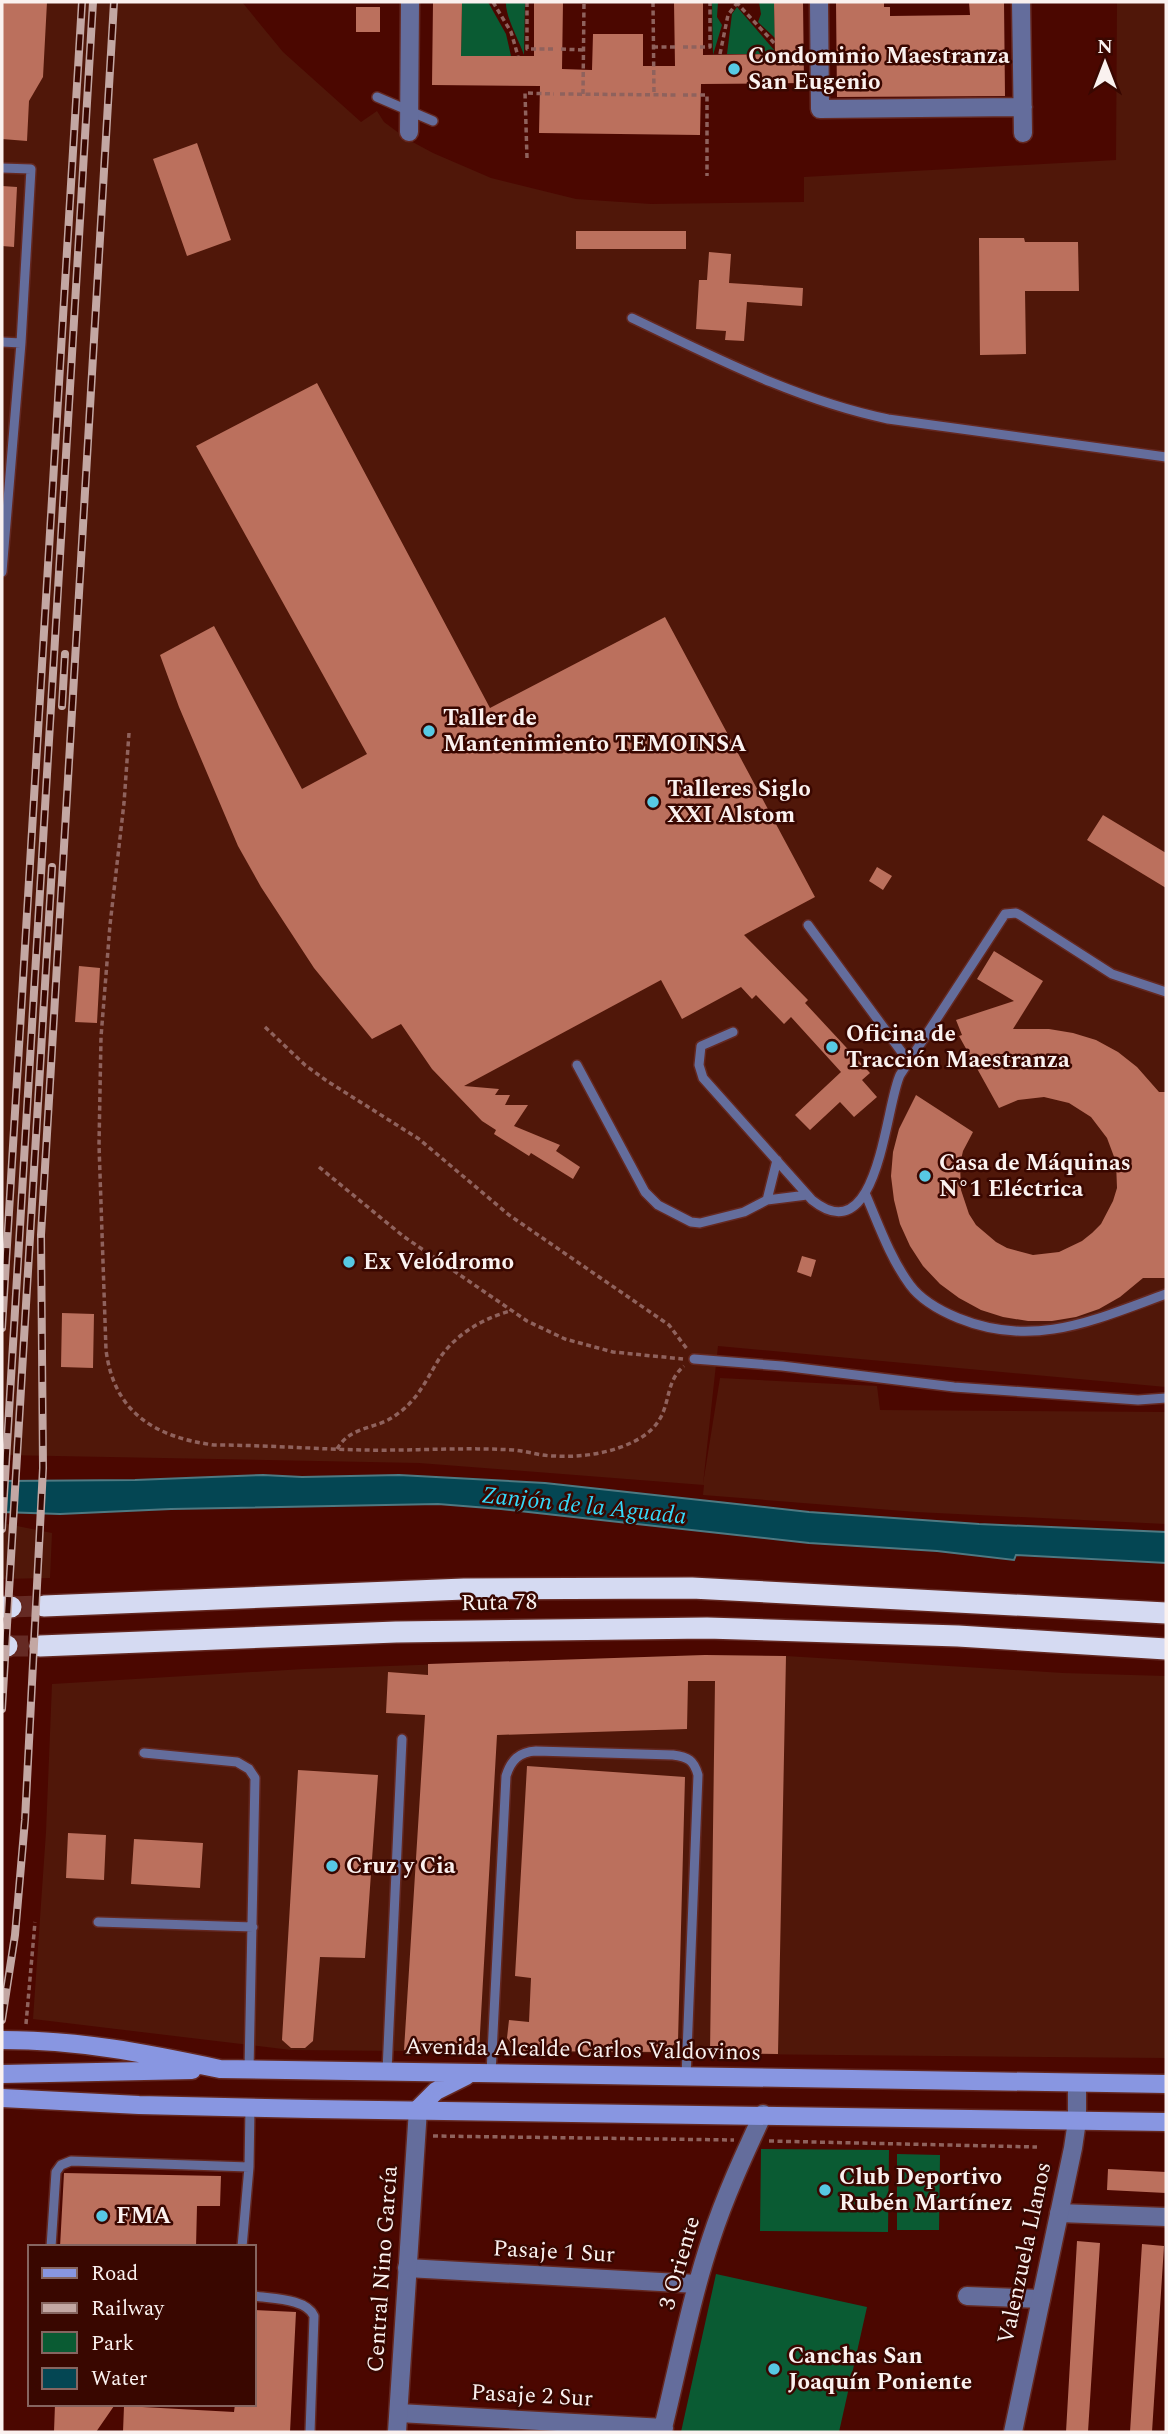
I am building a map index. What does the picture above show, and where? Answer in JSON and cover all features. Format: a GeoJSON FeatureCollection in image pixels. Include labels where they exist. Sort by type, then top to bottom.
{"type":"FeatureCollection","features":[{"type":"Feature","properties":{"kind":"highway","name":"Ruta 78"},"geometry":{"type":"LineString","coordinates":[[44,1606],[371,1592],[580,1588],[705,1589],[1166,1613]]}},
{"type":"Feature","properties":{"kind":"highway","name":"Ruta 78"},"geometry":{"type":"LineString","coordinates":[[40,1646],[540,1629],[707,1628],[958,1636],[1166,1649]]}},
{"type":"Feature","properties":{"kind":"main road","name":"Avenida Alcalde Carlos Valdovinos"},"geometry":{"type":"LineString","coordinates":[[2,2040],[110,2046],[220,2069],[1166,2084]]}},
{"type":"Feature","properties":{"kind":"main road"},"geometry":{"type":"LineString","coordinates":[[2,2074],[220,2069]]}},
{"type":"Feature","properties":{"kind":"main road"},"geometry":{"type":"LineString","coordinates":[[418,2115],[436,2091],[472,2073]]}},
{"type":"Feature","properties":{"kind":"main road"},"geometry":{"type":"LineString","coordinates":[[2,2098],[418,2115],[763,2114],[1166,2122]]}},
{"type":"Feature","properties":{"kind":"street"},"geometry":{"type":"LineString","coordinates":[[409,132],[410,2]]}},
{"type":"Feature","properties":{"kind":"street"},"geometry":{"type":"LineString","coordinates":[[819,2],[820,109],[1023,107]]}},
{"type":"Feature","properties":{"kind":"street"},"geometry":{"type":"LineString","coordinates":[[1021,2],[1023,133]]}},
{"type":"Feature","properties":{"kind":"street","name":"Valenzuela Llanos"},"geometry":{"type":"LineString","coordinates":[[1013,2432],[1077,2121],[1077,2083]]}},
{"type":"Feature","properties":{"kind":"street","name":"3 Oriente"},"geometry":{"type":"LineString","coordinates":[[663,2430],[697,2284],[723,2204],[763,2114]]}},
{"type":"Feature","properties":{"kind":"street","name":"Central Nino García"},"geometry":{"type":"LineString","coordinates":[[397,2432],[418,2115]]}},
{"type":"Feature","properties":{"kind":"street"},"geometry":{"type":"LineString","coordinates":[[1059,2213],[1166,2217]]}},
{"type":"Feature","properties":{"kind":"street","name":"Pasaje 1 Sur"},"geometry":{"type":"LineString","coordinates":[[407,2268],[697,2284]]}},
{"type":"Feature","properties":{"kind":"street"},"geometry":{"type":"LineString","coordinates":[[967,2296],[1041,2299]]}},
{"type":"Feature","properties":{"kind":"street","name":"Pasaje 2 Sur"},"geometry":{"type":"LineString","coordinates":[[399,2413],[663,2430]]}},
{"type":"Feature","properties":{"kind":"lane"},"geometry":{"type":"LineString","coordinates":[[377,97],[433,121]]}},
{"type":"Feature","properties":{"kind":"lane"},"geometry":{"type":"LineString","coordinates":[[2,168],[31,169],[21,343],[4,513],[2,572]]}},
{"type":"Feature","properties":{"kind":"lane"},"geometry":{"type":"LineString","coordinates":[[632,318],[782,388],[859,413],[1166,457]]}},
{"type":"Feature","properties":{"kind":"lane"},"geometry":{"type":"LineString","coordinates":[[2,342],[21,343]]}},
{"type":"Feature","properties":{"kind":"lane"},"geometry":{"type":"LineString","coordinates":[[733,1032],[701,1046],[703,1078],[807,1195],[822,1208],[836,1212],[849,1210],[860,1202],[887,1130],[895,1085],[1006,914],[1020,915],[1112,974],[1166,992]]}},
{"type":"Feature","properties":{"kind":"lane"},"geometry":{"type":"LineString","coordinates":[[808,925],[909,1062]]}},
{"type":"Feature","properties":{"kind":"lane"},"geometry":{"type":"LineString","coordinates":[[577,1065],[645,1192],[658,1205],[691,1222],[701,1223],[744,1212],[767,1200],[807,1195]]}},
{"type":"Feature","properties":{"kind":"lane"},"geometry":{"type":"LineString","coordinates":[[767,1200],[777,1160]]}},
{"type":"Feature","properties":{"kind":"lane"},"geometry":{"type":"LineString","coordinates":[[865,1193],[898,1266],[911,1287],[938,1309],[981,1327],[1022,1333],[1061,1328],[1107,1316],[1166,1294]]}},
{"type":"Feature","properties":{"kind":"lane"},"geometry":{"type":"LineString","coordinates":[[694,1359],[782,1366],[954,1387],[1138,1400],[1166,1398]]}},
{"type":"Feature","properties":{"kind":"lane"},"geometry":{"type":"LineString","coordinates":[[387,2071],[402,1739]]}},
{"type":"Feature","properties":{"kind":"lane"},"geometry":{"type":"LineString","coordinates":[[491,2073],[506,1776],[509,1765],[519,1755],[536,1751],[685,1756],[696,1766],[698,1775],[686,2077]]}},
{"type":"Feature","properties":{"kind":"lane"},"geometry":{"type":"LineString","coordinates":[[144,1753],[237,1762],[249,1769],[255,1778],[249,2069]]}},
{"type":"Feature","properties":{"kind":"lane"},"geometry":{"type":"LineString","coordinates":[[98,1922],[253,1927]]}},
{"type":"Feature","properties":{"kind":"lane"},"geometry":{"type":"LineString","coordinates":[[242,2245],[250,2108]]}},
{"type":"Feature","properties":{"kind":"lane"},"geometry":{"type":"LineString","coordinates":[[51,2245],[56,2172],[61,2165],[71,2161],[248,2167]]}},
{"type":"Feature","properties":{"kind":"lane"},"geometry":{"type":"LineString","coordinates":[[256,2296],[302,2305],[311,2310],[314,2316],[310,2432]]}},
{"type":"Feature","properties":{"kind":"path"},"geometry":{"type":"LineString","coordinates":[[493,2],[511,32],[518,56]]}},
{"type":"Feature","properties":{"kind":"path"},"geometry":{"type":"LineString","coordinates":[[527,2],[527,49],[554,49]]}},
{"type":"Feature","properties":{"kind":"path"},"geometry":{"type":"LineString","coordinates":[[583,94],[584,2]]}},
{"type":"Feature","properties":{"kind":"path"},"geometry":{"type":"LineString","coordinates":[[653,2],[654,95]]}},
{"type":"Feature","properties":{"kind":"path"},"geometry":{"type":"LineString","coordinates":[[683,47],[710,47],[710,2]]}},
{"type":"Feature","properties":{"kind":"path"},"geometry":{"type":"LineString","coordinates":[[720,54],[728,15],[737,2],[775,44]]}},
{"type":"Feature","properties":{"kind":"path"},"geometry":{"type":"LineString","coordinates":[[653,47],[676,47]]}},
{"type":"Feature","properties":{"kind":"path"},"geometry":{"type":"LineString","coordinates":[[561,49],[583,50]]}},
{"type":"Feature","properties":{"kind":"path"},"geometry":{"type":"LineString","coordinates":[[527,158],[525,93],[554,94]]}},
{"type":"Feature","properties":{"kind":"path"},"geometry":{"type":"LineString","coordinates":[[560,94],[677,95]]}},
{"type":"Feature","properties":{"kind":"path"},"geometry":{"type":"LineString","coordinates":[[683,95],[708,95],[707,176]]}},
{"type":"Feature","properties":{"kind":"path"},"geometry":{"type":"LineString","coordinates":[[129,733],[109,937],[100,1063],[99,1144],[108,1365],[118,1393],[127,1405],[148,1424],[173,1437],[214,1445],[515,1450],[554,1457],[594,1454],[637,1440],[653,1429],[666,1409],[674,1378],[679,1370],[694,1359]]}},
{"type":"Feature","properties":{"kind":"path"},"geometry":{"type":"LineString","coordinates":[[265,1027],[305,1065],[419,1139],[509,1215],[669,1325],[694,1359]]}},
{"type":"Feature","properties":{"kind":"path"},"geometry":{"type":"LineString","coordinates":[[319,1167],[403,1236],[510,1311],[544,1330],[586,1346],[640,1356],[694,1359]]}},
{"type":"Feature","properties":{"kind":"path"},"geometry":{"type":"LineString","coordinates":[[337,1449],[348,1434],[384,1422],[408,1406],[423,1388],[441,1356],[461,1335],[484,1320],[510,1311]]}},
{"type":"Feature","properties":{"kind":"path"},"geometry":{"type":"LineString","coordinates":[[24,2040],[35,1922]]}},
{"type":"Feature","properties":{"kind":"path"},"geometry":{"type":"LineString","coordinates":[[418,2115],[432,2122],[433,2136],[1037,2147]]}},
{"type":"Feature","properties":{"kind":"shaded area"},"geometry":{"type":"Polygon","coordinates":[[[2,2],[242,2],[283,52],[361,122],[377,111],[384,122],[407,139],[491,178],[576,199],[651,204],[804,202],[804,177],[1116,160],[1117,2],[1166,2],[1166,1387],[718,1346],[703,1484],[720,1378],[877,1386],[880,1410],[1166,1412],[1166,1524],[916,1512],[703,1495],[704,1485],[419,1463],[2,1455],[2,2]]]}},
{"type":"Feature","properties":{"kind":"shaded area"},"geometry":{"type":"Polygon","coordinates":[[[2,1523],[52,1533],[50,1578],[2,1579],[2,1523]]]}},
{"type":"Feature","properties":{"kind":"shaded area"},"geometry":{"type":"Polygon","coordinates":[[[705,1655],[786,1656],[1063,1673],[1166,1676],[1166,2058],[291,2050],[33,2019],[46,1832],[52,1684],[304,1669],[705,1655]]]}},
{"type":"Feature","properties":{"kind":"green space"},"geometry":{"type":"Polygon","coordinates":[[[462,2],[488,2],[506,34],[511,56],[461,56],[462,2]]]}},
{"type":"Feature","properties":{"kind":"green space"},"geometry":{"type":"Polygon","coordinates":[[[506,2],[525,2],[524,55],[510,21],[506,2]]]}},
{"type":"Feature","properties":{"kind":"green space"},"geometry":{"type":"Polygon","coordinates":[[[712,2],[718,2],[717,17],[722,25],[713,55],[712,2]]]}},
{"type":"Feature","properties":{"kind":"green space"},"geometry":{"type":"Polygon","coordinates":[[[759,2],[774,2],[775,38],[758,22],[761,14],[759,2]]]}},
{"type":"Feature","properties":{"kind":"green space"},"geometry":{"type":"Polygon","coordinates":[[[737,7],[775,54],[727,54],[732,14],[737,7]]]}},
{"type":"Feature","properties":{"kind":"green space","name":"Club Deportivo Rubén Martínez"},"geometry":{"type":"Polygon","coordinates":[[[761,2149],[889,2150],[888,2232],[760,2231],[761,2149]]]}},
{"type":"Feature","properties":{"kind":"green space"},"geometry":{"type":"Polygon","coordinates":[[[897,2154],[940,2155],[939,2230],[897,2230],[897,2154]]]}},
{"type":"Feature","properties":{"kind":"green space","name":"Canchas San Joaquín Poniente"},"geometry":{"type":"Polygon","coordinates":[[[716,2274],[867,2307],[839,2432],[681,2432],[716,2274]]]}},
{"type":"Feature","properties":{"kind":"water","name":"Zanjón de la Aguada"},"geometry":{"type":"Polygon","coordinates":[[[399,1475],[545,1483],[809,1512],[979,1524],[1166,1532],[1166,1563],[1016,1555],[1014,1560],[937,1551],[809,1543],[438,1504],[60,1514],[2,1512],[2,1481],[399,1475]]]}},
{"type":"Feature","properties":{"kind":"building"},"geometry":{"type":"Polygon","coordinates":[[[2,2],[47,2],[43,77],[29,101],[27,141],[2,139],[2,2]]]}},
{"type":"Feature","properties":{"kind":"building","name":"Condominio Maestranza San Eugenio"},"geometry":{"type":"Polygon","coordinates":[[[433,2],[462,2],[461,56],[534,56],[534,2],[563,2],[562,69],[592,70],[593,34],[643,34],[643,66],[675,66],[674,2],[703,2],[703,55],[775,54],[774,2],[803,2],[804,83],[701,84],[700,135],[539,133],[540,86],[432,85],[433,2]]]}},
{"type":"Feature","properties":{"kind":"building"},"geometry":{"type":"Polygon","coordinates":[[[836,2],[884,2],[884,7],[890,7],[890,16],[970,15],[969,2],[1004,2],[1005,96],[837,97],[836,2]]]}},
{"type":"Feature","properties":{"kind":"building"},"geometry":{"type":"Polygon","coordinates":[[[356,7],[380,7],[380,32],[356,32],[356,7]]]}},
{"type":"Feature","properties":{"kind":"building"},"geometry":{"type":"Polygon","coordinates":[[[197,143],[231,240],[187,256],[153,159],[197,143]]]}},
{"type":"Feature","properties":{"kind":"building"},"geometry":{"type":"Polygon","coordinates":[[[2,186],[17,187],[14,247],[2,246],[2,186]]]}},
{"type":"Feature","properties":{"kind":"building"},"geometry":{"type":"Polygon","coordinates":[[[576,231],[686,231],[686,249],[576,249],[576,231]]]}},
{"type":"Feature","properties":{"kind":"building"},"geometry":{"type":"Polygon","coordinates":[[[979,238],[1024,238],[1025,242],[1078,242],[1079,291],[1025,291],[1026,354],[980,355],[979,238]]]}},
{"type":"Feature","properties":{"kind":"building"},"geometry":{"type":"Polygon","coordinates":[[[709,252],[731,254],[729,283],[803,288],[802,306],[747,302],[744,341],[725,340],[726,331],[696,329],[699,280],[707,280],[709,252]]]}},
{"type":"Feature","properties":{"kind":"building","name":"Taller de Mantenimiento TEMOINSA"},"geometry":{"type":"Polygon","coordinates":[[[317,383],[490,708],[665,617],[815,897],[744,935],[808,1000],[805,1003],[870,1073],[862,1080],[877,1097],[854,1117],[840,1102],[810,1130],[795,1115],[841,1072],[791,1017],[784,1024],[756,995],[752,999],[741,987],[682,1019],[661,980],[464,1086],[499,1089],[495,1095],[510,1095],[505,1105],[528,1105],[514,1126],[560,1145],[556,1151],[580,1167],[573,1179],[494,1134],[496,1130],[482,1121],[432,1069],[401,1024],[372,1039],[314,968],[261,887],[238,846],[160,655],[214,626],[302,789],[367,754],[196,446],[317,383]]]}},
{"type":"Feature","properties":{"kind":"building"},"geometry":{"type":"Polygon","coordinates":[[[1103,815],[1166,853],[1166,888],[1087,840],[1103,815]]]}},
{"type":"Feature","properties":{"kind":"building"},"geometry":{"type":"Polygon","coordinates":[[[877,867],[892,876],[883,890],[869,881],[877,867]]]}},
{"type":"Feature","properties":{"kind":"building","name":"Casa de Máquinas N°1 Eléctrica"},"geometry":{"type":"Polygon","coordinates":[[[994,951],[1043,981],[1013,1029],[1049,1029],[1096,1040],[1137,1067],[1159,1092],[1166,1092],[1166,1278],[1143,1278],[1120,1297],[1099,1309],[1076,1317],[1028,1321],[1003,1317],[981,1310],[959,1298],[940,1284],[923,1266],[900,1224],[894,1200],[891,1176],[893,1152],[899,1129],[916,1095],[973,1132],[963,1151],[960,1164],[961,1190],[969,1214],[976,1225],[1007,1248],[1033,1255],[1059,1252],[1092,1233],[1101,1224],[1113,1201],[1117,1188],[1116,1162],[1107,1138],[1091,1117],[1069,1103],[1044,1097],[1018,1100],[999,1108],[959,1036],[962,1035],[956,1020],[1014,1001],[977,979],[994,951]]]}},
{"type":"Feature","properties":{"kind":"building"},"geometry":{"type":"Polygon","coordinates":[[[79,966],[100,968],[97,1023],[75,1022],[79,966]]]}},
{"type":"Feature","properties":{"kind":"building"},"geometry":{"type":"Polygon","coordinates":[[[802,1256],[816,1260],[811,1277],[797,1272],[802,1256]]]}},
{"type":"Feature","properties":{"kind":"building"},"geometry":{"type":"Polygon","coordinates":[[[62,1313],[94,1314],[93,1368],[61,1367],[62,1313]]]}},
{"type":"Feature","properties":{"kind":"building"},"geometry":{"type":"Polygon","coordinates":[[[705,1655],[786,1656],[778,2054],[710,2053],[715,1681],[688,1681],[687,1729],[497,1735],[479,2051],[404,2050],[425,1715],[386,1713],[388,1672],[428,1675],[428,1664],[705,1655]]]}},
{"type":"Feature","properties":{"kind":"building"},"geometry":{"type":"Polygon","coordinates":[[[527,1766],[685,1777],[678,2041],[665,2052],[517,2051],[507,2038],[509,2020],[529,2022],[531,1978],[515,1976],[527,1766]]]}},
{"type":"Feature","properties":{"kind":"building","name":"Cruz y Cia"},"geometry":{"type":"Polygon","coordinates":[[[298,1770],[378,1775],[365,1958],[320,1957],[313,2041],[305,2048],[291,2048],[282,2040],[298,1770]]]}},
{"type":"Feature","properties":{"kind":"building"},"geometry":{"type":"Polygon","coordinates":[[[68,1833],[106,1835],[104,1880],[66,1878],[68,1833]]]}},
{"type":"Feature","properties":{"kind":"building"},"geometry":{"type":"Polygon","coordinates":[[[134,1839],[203,1843],[200,1888],[131,1884],[134,1839]]]}},
{"type":"Feature","properties":{"kind":"building"},"geometry":{"type":"Polygon","coordinates":[[[1108,2169],[1166,2172],[1166,2193],[1107,2190],[1108,2169]]]}},
{"type":"Feature","properties":{"kind":"building","name":"FMA"},"geometry":{"type":"Polygon","coordinates":[[[64,2173],[221,2176],[220,2206],[197,2206],[196,2245],[60,2245],[64,2173]]]}},
{"type":"Feature","properties":{"kind":"building"},"geometry":{"type":"Polygon","coordinates":[[[1077,2241],[1100,2243],[1088,2432],[1066,2432],[1077,2241]]]}},
{"type":"Feature","properties":{"kind":"building"},"geometry":{"type":"Polygon","coordinates":[[[1142,2244],[1164,2246],[1152,2432],[1130,2432],[1142,2244]]]}},
{"type":"Feature","properties":{"kind":"building"},"geometry":{"type":"Polygon","coordinates":[[[256,2310],[296,2312],[290,2432],[123,2432],[124,2406],[234,2412],[235,2406],[256,2406],[256,2310]]]}},
{"type":"Feature","properties":{"kind":"building"},"geometry":{"type":"Polygon","coordinates":[[[55,2406],[114,2406],[96,2432],[54,2432],[55,2406]]]}},
{"type":"Feature","properties":{"kind":"tunnel"},"geometry":{"type":"LineString","coordinates":[[11,1607],[44,1606]]}},
{"type":"Feature","properties":{"kind":"tunnel"},"geometry":{"type":"LineString","coordinates":[[7,1646],[40,1646]]}},
{"type":"Feature","properties":{"kind":"railway"},"geometry":{"type":"LineString","coordinates":[[2,1328],[82,2]]}},
{"type":"Feature","properties":{"kind":"railway"},"geometry":{"type":"LineString","coordinates":[[2,1529],[93,2]]}},
{"type":"Feature","properties":{"kind":"railway"},"geometry":{"type":"LineString","coordinates":[[2,2020],[15,1935],[25,1820],[43,1468],[41,1235],[114,2]]}},
{"type":"Feature","properties":{"kind":"railway"},"geometry":{"type":"LineString","coordinates":[[62,706],[65,654]]}},
{"type":"Feature","properties":{"kind":"railway"},"geometry":{"type":"LineString","coordinates":[[2,1709],[52,867]]}},
{"type":"Feature","properties":{"kind":"place","name":"Condominio Maestranza San Eugenio"},"geometry":{"type":"Point","coordinates":[734,69]}},
{"type":"Feature","properties":{"kind":"place","name":"Taller de Mantenimiento TEMOINSA"},"geometry":{"type":"Point","coordinates":[429,731]}},
{"type":"Feature","properties":{"kind":"place","name":"Talleres Siglo XXI Alstom"},"geometry":{"type":"Point","coordinates":[653,802]}},
{"type":"Feature","properties":{"kind":"place","name":"Oficina de Tracción Maestranza"},"geometry":{"type":"Point","coordinates":[832,1047]}},
{"type":"Feature","properties":{"kind":"place","name":"Casa de Máquinas N°1 Eléctrica"},"geometry":{"type":"Point","coordinates":[925,1176]}},
{"type":"Feature","properties":{"kind":"place","name":"Ex Velódromo"},"geometry":{"type":"Point","coordinates":[349,1262]}},
{"type":"Feature","properties":{"kind":"place","name":"Cruz y Cia"},"geometry":{"type":"Point","coordinates":[332,1866]}},
{"type":"Feature","properties":{"kind":"place","name":"Club Deportivo Rubén Martínez"},"geometry":{"type":"Point","coordinates":[825,2190]}},
{"type":"Feature","properties":{"kind":"place","name":"FMA"},"geometry":{"type":"Point","coordinates":[102,2216]}},
{"type":"Feature","properties":{"kind":"place","name":"Canchas San Joaquín Poniente"},"geometry":{"type":"Point","coordinates":[774,2369]}}]}
